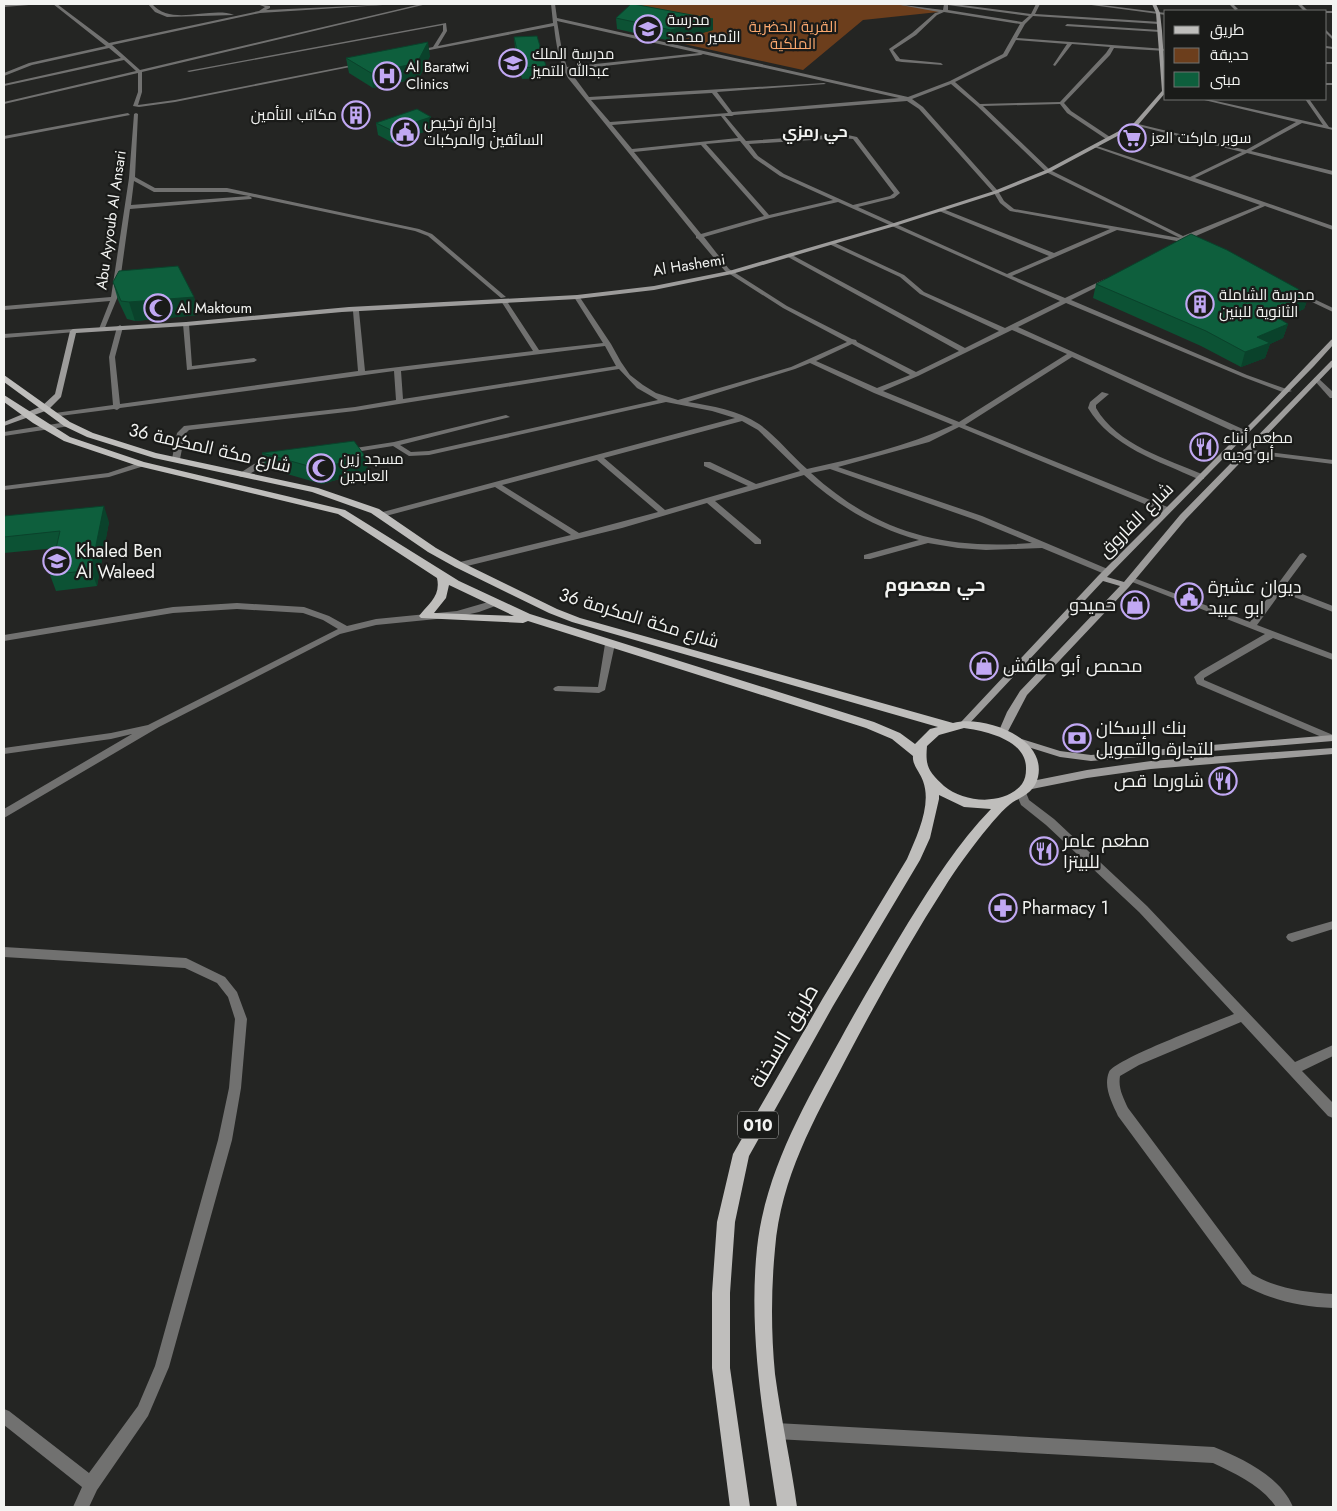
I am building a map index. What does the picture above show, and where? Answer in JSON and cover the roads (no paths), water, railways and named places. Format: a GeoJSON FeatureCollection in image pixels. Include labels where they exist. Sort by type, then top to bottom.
{"type":"FeatureCollection","features":[{"type":"Feature","properties":{"kind":"main road","name":"شارع مكة المكرمة 36"},"geometry":{"type":"LineString","coordinates":[[4,378],[68,424],[90,435],[154,454],[241,475],[315,490],[359,504],[382,514],[432,550],[459,565],[576,620],[950,726]]}},
{"type":"Feature","properties":{"kind":"main road","name":"شارع مكة المكرمة 36"},"geometry":{"type":"LineString","coordinates":[[4,398],[26,415],[66,439],[141,464],[341,512],[369,527],[422,564],[495,603],[536,621],[870,725],[896,736],[918,753]]}},
{"type":"Feature","properties":{"kind":"main road"},"geometry":{"type":"LineString","coordinates":[[425,616],[440,601],[444,592],[445,584],[442,575]]}},
{"type":"Feature","properties":{"kind":"main road"},"geometry":{"type":"LineString","coordinates":[[496,583],[499,591],[495,603],[515,604],[558,620],[576,620]]}},
{"type":"Feature","properties":{"kind":"main road"},"geometry":{"type":"LineString","coordinates":[[425,616],[488,617],[536,621]]}},
{"type":"Feature","properties":{"kind":"main road"},"geometry":{"type":"LineString","coordinates":[[964,724],[990,728],[1008,736],[1024,749],[1031,762],[1032,775],[1019,793],[994,803],[965,802],[938,790],[929,781],[919,768],[918,753],[923,741],[934,732],[950,726],[964,724]]}},
{"type":"Feature","properties":{"kind":"main road","name":"طريق السخنة"},"geometry":{"type":"LineString","coordinates":[[740,1507],[721,1368],[721,1293],[726,1222],[741,1154],[832,995],[913,860],[923,838],[933,799],[929,781]]}},
{"type":"Feature","properties":{"kind":"main road","name":"010"},"geometry":{"type":"LineString","coordinates":[[787,1507],[766,1373],[763,1306],[766,1247],[776,1192],[795,1140],[875,990],[937,888],[982,826],[1019,793]]}},
{"type":"Feature","properties":{"kind":"street"},"geometry":{"type":"LineString","coordinates":[[4,6],[29,4]]}},
{"type":"Feature","properties":{"kind":"street"},"geometry":{"type":"LineString","coordinates":[[55,4],[109,45],[140,72]]}},
{"type":"Feature","properties":{"kind":"street"},"geometry":{"type":"LineString","coordinates":[[150,4],[163,15],[175,17],[396,4],[395,12]]}},
{"type":"Feature","properties":{"kind":"street"},"geometry":{"type":"LineString","coordinates":[[259,4],[278,11]]}},
{"type":"Feature","properties":{"kind":"street"},"geometry":{"type":"LineString","coordinates":[[4,75],[38,63],[109,45],[258,13],[274,4]]}},
{"type":"Feature","properties":{"kind":"street"},"geometry":{"type":"LineString","coordinates":[[4,103],[425,4]]}},
{"type":"Feature","properties":{"kind":"street"},"geometry":{"type":"LineString","coordinates":[[554,4],[565,69],[698,237],[731,271],[785,307],[854,341],[916,375]]}},
{"type":"Feature","properties":{"kind":"street"},"geometry":{"type":"LineString","coordinates":[[897,4],[1036,22]]}},
{"type":"Feature","properties":{"kind":"street"},"geometry":{"type":"LineString","coordinates":[[946,10],[946,4],[1032,15],[1159,23]]}},
{"type":"Feature","properties":{"kind":"street"},"geometry":{"type":"LineString","coordinates":[[609,124],[908,99],[952,82],[1003,57],[1038,4]]}},
{"type":"Feature","properties":{"kind":"street"},"geometry":{"type":"LineString","coordinates":[[1086,4],[1164,14]]}},
{"type":"Feature","properties":{"kind":"street"},"geometry":{"type":"LineString","coordinates":[[1154,4],[1158,13],[1164,62]]}},
{"type":"Feature","properties":{"kind":"street"},"geometry":{"type":"LineString","coordinates":[[1231,4],[1236,9]]}},
{"type":"Feature","properties":{"kind":"street"},"geometry":{"type":"LineString","coordinates":[[941,64],[898,60],[891,50],[914,34],[936,14],[946,10]]}},
{"type":"Feature","properties":{"kind":"street"},"geometry":{"type":"LineString","coordinates":[[978,16],[1008,29],[1016,37],[1163,49]]}},
{"type":"Feature","properties":{"kind":"street"},"geometry":{"type":"LineString","coordinates":[[189,71],[444,24],[444,31],[435,48]]}},
{"type":"Feature","properties":{"kind":"street"},"geometry":{"type":"LineString","coordinates":[[414,56],[556,24]]}},
{"type":"Feature","properties":{"kind":"street"},"geometry":{"type":"LineString","coordinates":[[406,54],[556,24],[709,53],[908,99],[921,108],[996,192],[1002,202],[1015,211],[1183,240]]}},
{"type":"Feature","properties":{"kind":"street"},"geometry":{"type":"LineString","coordinates":[[1062,24],[1160,31]]}},
{"type":"Feature","properties":{"kind":"street"},"geometry":{"type":"LineString","coordinates":[[1092,44],[1097,27]]}},
{"type":"Feature","properties":{"kind":"street"},"geometry":{"type":"LineString","coordinates":[[1328,33],[1333,39]]}},
{"type":"Feature","properties":{"kind":"street"},"geometry":{"type":"LineString","coordinates":[[1055,65],[1071,42]]}},
{"type":"Feature","properties":{"kind":"street"},"geometry":{"type":"LineString","coordinates":[[1061,104],[1108,54],[1113,46]]}},
{"type":"Feature","properties":{"kind":"street"},"geometry":{"type":"LineString","coordinates":[[230,50],[246,60]]}},
{"type":"Feature","properties":{"kind":"street"},"geometry":{"type":"LineString","coordinates":[[565,69],[709,53]]}},
{"type":"Feature","properties":{"kind":"street"},"geometry":{"type":"LineString","coordinates":[[4,85],[124,59]]}},
{"type":"Feature","properties":{"kind":"street"},"geometry":{"type":"LineString","coordinates":[[4,134],[137,106],[169,102],[368,64],[136,114],[4,138]]}},
{"type":"Feature","properties":{"kind":"street"},"geometry":{"type":"LineString","coordinates":[[137,106],[140,72]]}},
{"type":"Feature","properties":{"kind":"street"},"geometry":{"type":"LineString","coordinates":[[952,82],[1048,171],[1192,246]]}},
{"type":"Feature","properties":{"kind":"street"},"geometry":{"type":"LineString","coordinates":[[588,99],[836,83]]}},
{"type":"Feature","properties":{"kind":"street"},"geometry":{"type":"LineString","coordinates":[[714,92],[732,115]]}},
{"type":"Feature","properties":{"kind":"street"},"geometry":{"type":"LineString","coordinates":[[1096,146],[1136,124],[1164,92]]}},
{"type":"Feature","properties":{"kind":"street"},"geometry":{"type":"LineString","coordinates":[[138,97],[149,102],[169,102]]}},
{"type":"Feature","properties":{"kind":"street"},"geometry":{"type":"LineString","coordinates":[[1207,100],[1333,129]]}},
{"type":"Feature","properties":{"kind":"street"},"geometry":{"type":"LineString","coordinates":[[1245,108],[1247,100]]}},
{"type":"Feature","properties":{"kind":"street"},"geometry":{"type":"LineString","coordinates":[[1308,100],[1327,127]]}},
{"type":"Feature","properties":{"kind":"street"},"geometry":{"type":"LineString","coordinates":[[979,105],[1061,104],[1069,112],[1108,138]]}},
{"type":"Feature","properties":{"kind":"street"},"geometry":{"type":"LineString","coordinates":[[137,106],[146,109],[143,112]]}},
{"type":"Feature","properties":{"kind":"street"},"geometry":{"type":"LineString","coordinates":[[124,109],[121,111],[128,114]]}},
{"type":"Feature","properties":{"kind":"street","name":"Abu Ayyoub Al Ansari"},"geometry":{"type":"LineString","coordinates":[[102,329],[114,296],[132,178],[136,114]]}},
{"type":"Feature","properties":{"kind":"street"},"geometry":{"type":"LineString","coordinates":[[722,116],[756,157],[774,171],[836,201],[1007,276],[1245,376],[1288,391]]}},
{"type":"Feature","properties":{"kind":"street"},"geometry":{"type":"LineString","coordinates":[[1189,179],[1246,152],[1302,121]]}},
{"type":"Feature","properties":{"kind":"street"},"geometry":{"type":"LineString","coordinates":[[1136,124],[1333,173]]}},
{"type":"Feature","properties":{"kind":"street"},"geometry":{"type":"LineString","coordinates":[[630,151],[744,141],[843,136],[855,138],[897,193],[892,197],[851,207]]}},
{"type":"Feature","properties":{"kind":"street"},"geometry":{"type":"LineString","coordinates":[[702,144],[768,217]]}},
{"type":"Feature","properties":{"kind":"street"},"geometry":{"type":"LineString","coordinates":[[1096,146],[1333,228]]}},
{"type":"Feature","properties":{"kind":"street","name":"Al Hashemi"},"geometry":{"type":"LineString","coordinates":[[73,331],[504,299],[577,297],[646,287],[731,271],[790,256],[941,210],[996,192],[1048,171],[1096,146]]}},
{"type":"Feature","properties":{"kind":"street"},"geometry":{"type":"LineString","coordinates":[[132,178],[154,190],[210,188],[227,190],[402,226],[430,235],[504,299],[538,353]]}},
{"type":"Feature","properties":{"kind":"street"},"geometry":{"type":"LineString","coordinates":[[128,207],[258,197]]}},
{"type":"Feature","properties":{"kind":"street"},"geometry":{"type":"LineString","coordinates":[[698,237],[768,217],[836,201]]}},
{"type":"Feature","properties":{"kind":"street"},"geometry":{"type":"LineString","coordinates":[[1175,246],[1183,240],[1264,205]]}},
{"type":"Feature","properties":{"kind":"street"},"geometry":{"type":"LineString","coordinates":[[941,210],[1054,255]]}},
{"type":"Feature","properties":{"kind":"street"},"geometry":{"type":"LineString","coordinates":[[1007,276],[1118,228]]}},
{"type":"Feature","properties":{"kind":"street"},"geometry":{"type":"LineString","coordinates":[[831,243],[911,280],[914,289],[922,293],[1072,354],[1244,433]]}},
{"type":"Feature","properties":{"kind":"street"},"geometry":{"type":"LineString","coordinates":[[790,256],[965,351]]}},
{"type":"Feature","properties":{"kind":"street"},"geometry":{"type":"LineString","coordinates":[[878,391],[916,375],[1117,275]]}},
{"type":"Feature","properties":{"kind":"street","name":"Al Hashemi"},"geometry":{"type":"LineString","coordinates":[[343,310],[356,311],[646,287]]}},
{"type":"Feature","properties":{"kind":"street"},"geometry":{"type":"LineString","coordinates":[[1289,290],[1333,310]]}},
{"type":"Feature","properties":{"kind":"street"},"geometry":{"type":"LineString","coordinates":[[577,297],[608,344],[620,367],[645,389],[666,400],[716,409],[743,418],[757,426],[806,472],[853,511],[874,523],[898,532],[958,546],[1005,549],[1045,545]]}},
{"type":"Feature","properties":{"kind":"street"},"geometry":{"type":"LineString","coordinates":[[4,308],[112,299]]}},
{"type":"Feature","properties":{"kind":"street"},"geometry":{"type":"LineString","coordinates":[[356,311],[362,373]]}},
{"type":"Feature","properties":{"kind":"street"},"geometry":{"type":"LineString","coordinates":[[186,324],[189,369],[254,360]]}},
{"type":"Feature","properties":{"kind":"street"},"geometry":{"type":"LineString","coordinates":[[117,408],[112,357],[120,327]]}},
{"type":"Feature","properties":{"kind":"street"},"geometry":{"type":"LineString","coordinates":[[4,336],[73,331],[61,388],[54,401],[45,408],[4,424]]}},
{"type":"Feature","properties":{"kind":"street"},"geometry":{"type":"LineString","coordinates":[[679,402],[756,380],[812,361],[854,341]]}},
{"type":"Feature","properties":{"kind":"street","name":"شارع الفاروق"},"geometry":{"type":"LineString","coordinates":[[964,724],[1104,575],[1288,391],[1333,341]]}},
{"type":"Feature","properties":{"kind":"street"},"geometry":{"type":"LineString","coordinates":[[55,415],[362,373],[608,344]]}},
{"type":"Feature","properties":{"kind":"street"},"geometry":{"type":"LineString","coordinates":[[459,565],[664,514],[806,472],[832,467],[922,442],[961,424],[1072,354]]}},
{"type":"Feature","properties":{"kind":"street"},"geometry":{"type":"LineString","coordinates":[[812,361],[878,391],[1167,510]]}},
{"type":"Feature","properties":{"kind":"street","name":"شارع الفاروق"},"geometry":{"type":"LineString","coordinates":[[1008,736],[1012,712],[1023,694],[1128,582],[1183,517],[1333,362]]}},
{"type":"Feature","properties":{"kind":"street"},"geometry":{"type":"LineString","coordinates":[[176,459],[181,433],[187,428],[306,415],[400,402],[620,367]]}},
{"type":"Feature","properties":{"kind":"street"},"geometry":{"type":"LineString","coordinates":[[396,370],[400,402]]}},
{"type":"Feature","properties":{"kind":"street"},"geometry":{"type":"LineString","coordinates":[[1316,379],[1333,396]]}},
{"type":"Feature","properties":{"kind":"street"},"geometry":{"type":"LineString","coordinates":[[1105,394],[1093,404],[1092,408],[1108,430],[1122,439],[1201,477]]}},
{"type":"Feature","properties":{"kind":"street"},"geometry":{"type":"LineString","coordinates":[[394,444],[409,454],[430,453],[666,400]]}},
{"type":"Feature","properties":{"kind":"street"},"geometry":{"type":"LineString","coordinates":[[345,451],[394,444],[506,417]]}},
{"type":"Feature","properties":{"kind":"street"},"geometry":{"type":"LineString","coordinates":[[382,514],[743,418]]}},
{"type":"Feature","properties":{"kind":"street"},"geometry":{"type":"LineString","coordinates":[[4,434],[68,424]]}},
{"type":"Feature","properties":{"kind":"street"},"geometry":{"type":"LineString","coordinates":[[1247,451],[1333,462]]}},
{"type":"Feature","properties":{"kind":"street"},"geometry":{"type":"LineString","coordinates":[[598,457],[664,514]]}},
{"type":"Feature","properties":{"kind":"street"},"geometry":{"type":"LineString","coordinates":[[241,475],[257,466],[286,460]]}},
{"type":"Feature","properties":{"kind":"street"},"geometry":{"type":"LineString","coordinates":[[4,488],[109,475],[141,464]]}},
{"type":"Feature","properties":{"kind":"street"},"geometry":{"type":"LineString","coordinates":[[707,464],[756,486]]}},
{"type":"Feature","properties":{"kind":"street"},"geometry":{"type":"LineString","coordinates":[[832,467],[978,518],[1045,545],[1104,575],[1252,625],[1333,657]]}},
{"type":"Feature","properties":{"kind":"street"},"geometry":{"type":"LineString","coordinates":[[495,484],[578,536]]}},
{"type":"Feature","properties":{"kind":"street"},"geometry":{"type":"LineString","coordinates":[[710,501],[758,542]]}},
{"type":"Feature","properties":{"kind":"street"},"geometry":{"type":"LineString","coordinates":[[867,557],[930,540]]}},
{"type":"Feature","properties":{"kind":"street"},"geometry":{"type":"LineString","coordinates":[[1252,625],[1303,556]]}},
{"type":"Feature","properties":{"kind":"street"},"geometry":{"type":"LineString","coordinates":[[1279,588],[1333,608]]}},
{"type":"Feature","properties":{"kind":"street"},"geometry":{"type":"LineString","coordinates":[[4,814],[156,725],[346,629],[425,616],[455,614],[495,603]]}},
{"type":"Feature","properties":{"kind":"street"},"geometry":{"type":"LineString","coordinates":[[4,638],[173,610],[236,606],[304,610],[326,618],[346,629]]}},
{"type":"Feature","properties":{"kind":"street"},"geometry":{"type":"LineString","coordinates":[[1273,634],[1199,677],[1200,682],[1332,738]]}},
{"type":"Feature","properties":{"kind":"street"},"geometry":{"type":"LineString","coordinates":[[558,689],[599,690],[602,688],[610,644]]}},
{"type":"Feature","properties":{"kind":"street"},"geometry":{"type":"LineString","coordinates":[[4,751],[111,736],[156,725]]}},
{"type":"Feature","properties":{"kind":"street"},"geometry":{"type":"LineString","coordinates":[[1008,736],[1060,754],[1092,758],[1332,738]]}},
{"type":"Feature","properties":{"kind":"street"},"geometry":{"type":"LineString","coordinates":[[1333,751],[1151,765],[1087,774],[1019,793],[1025,802],[1057,828],[1143,909],[1333,1112]]}},
{"type":"Feature","properties":{"kind":"street"},"geometry":{"type":"LineString","coordinates":[[1292,937],[1333,924]]}},
{"type":"Feature","properties":{"kind":"street"},"geometry":{"type":"LineString","coordinates":[[4,952],[186,963],[221,980],[233,995],[242,1018],[235,1088],[225,1140],[162,1366],[143,1411],[91,1484],[81,1507]]}},
{"type":"Feature","properties":{"kind":"street"},"geometry":{"type":"LineString","coordinates":[[1243,1016],[1135,1061],[1116,1072],[1113,1079],[1114,1092],[1123,1112],[1247,1280],[1262,1289],[1270,1291],[1333,1300]]}},
{"type":"Feature","properties":{"kind":"street"},"geometry":{"type":"LineString","coordinates":[[1293,1069],[1333,1050]]}},
{"type":"Feature","properties":{"kind":"street"},"geometry":{"type":"LineString","coordinates":[[4,1416],[91,1484]]}},
{"type":"Feature","properties":{"kind":"street"},"geometry":{"type":"LineString","coordinates":[[776,1431],[1214,1454],[1255,1475],[1279,1496],[1285,1507]]}},
{"type":"Feature","properties":{"kind":"place","name":"مدرسة الأمير محمد"},"geometry":{"type":"Point","coordinates":[648,29]}},
{"type":"Feature","properties":{"kind":"place","name":"مدرسة الملك عبدالله للتميز"},"geometry":{"type":"Point","coordinates":[513,63]}},
{"type":"Feature","properties":{"kind":"place","name":"Al Baratwi Clinics"},"geometry":{"type":"Point","coordinates":[387,76]}},
{"type":"Feature","properties":{"kind":"place","name":"مكاتب التأمين"},"geometry":{"type":"Point","coordinates":[356,115]}},
{"type":"Feature","properties":{"kind":"place","name":"إدارة ترخيص السائقين والمركبات"},"geometry":{"type":"Point","coordinates":[405,132]}},
{"type":"Feature","properties":{"kind":"place","name":"سوبر ماركت العز"},"geometry":{"type":"Point","coordinates":[1132,138]}},
{"type":"Feature","properties":{"kind":"place","name":"مدرسة الشاملة الثانوية للبنين"},"geometry":{"type":"Point","coordinates":[1200,304]}},
{"type":"Feature","properties":{"kind":"place","name":"Al Maktoum"},"geometry":{"type":"Point","coordinates":[158,308]}},
{"type":"Feature","properties":{"kind":"place","name":"مطعم أبناء أبو وجيه"},"geometry":{"type":"Point","coordinates":[1204,447]}},
{"type":"Feature","properties":{"kind":"place","name":"مسجد زين العابدين"},"geometry":{"type":"Point","coordinates":[321,468]}},
{"type":"Feature","properties":{"kind":"place","name":"Khaled Ben Al Waleed"},"geometry":{"type":"Point","coordinates":[57,561]}},
{"type":"Feature","properties":{"kind":"place","name":"ديوان عشيرة ابو عبيد"},"geometry":{"type":"Point","coordinates":[1189,597]}},
{"type":"Feature","properties":{"kind":"place","name":"حميدو"},"geometry":{"type":"Point","coordinates":[1135,605]}},
{"type":"Feature","properties":{"kind":"place","name":"محمص أبو طافش"},"geometry":{"type":"Point","coordinates":[984,666]}},
{"type":"Feature","properties":{"kind":"place","name":"بنك الإسكان للتجارة والتمويل"},"geometry":{"type":"Point","coordinates":[1077,738]}},
{"type":"Feature","properties":{"kind":"place","name":"شاورما قص"},"geometry":{"type":"Point","coordinates":[1223,781]}},
{"type":"Feature","properties":{"kind":"place","name":"مطعم عامر للبيتزا"},"geometry":{"type":"Point","coordinates":[1044,851]}},
{"type":"Feature","properties":{"kind":"place","name":"Pharmacy 1"},"geometry":{"type":"Point","coordinates":[1003,908]}},
{"type":"Feature","properties":{"kind":"district","name":"حي رمزي"},"geometry":{"type":"Point","coordinates":[815,131]}},
{"type":"Feature","properties":{"kind":"district","name":"حي معصوم"},"geometry":{"type":"Point","coordinates":[935,584]}},
{"type":"Feature","properties":{"kind":"park label","name":"القرية الحضرية الملكية"},"geometry":{"type":"Point","coordinates":[793,36]}}]}
